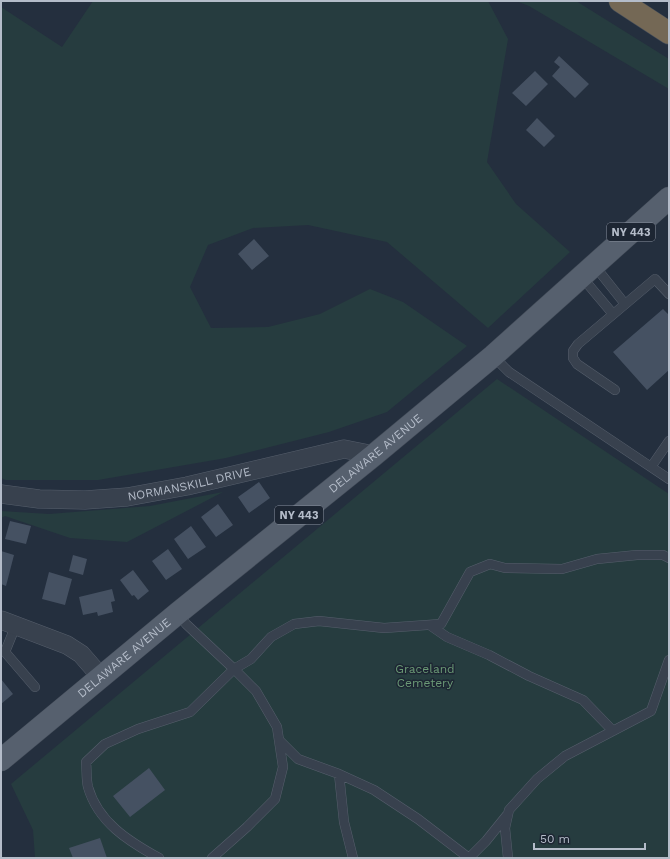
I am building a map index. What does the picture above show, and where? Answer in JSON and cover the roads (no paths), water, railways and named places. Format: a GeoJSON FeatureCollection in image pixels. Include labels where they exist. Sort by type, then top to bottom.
{"type":"FeatureCollection","features":[{"type":"Feature","properties":{"kind":"highway"},"geometry":{"type":"LineString","coordinates":[[620,1],[669,33]]}},
{"type":"Feature","properties":{"kind":"main road","name":"DELAWARE AVENUE"},"geometry":{"type":"LineString","coordinates":[[1,760],[178,613],[374,455],[493,356],[587,270],[669,198]]}},
{"type":"Feature","properties":{"kind":"street","name":"NORMANSKILL DRIVE"},"geometry":{"type":"LineString","coordinates":[[1,494],[39,499],[85,500],[127,497],[187,486],[344,449],[374,455]]}},
{"type":"Feature","properties":{"kind":"street"},"geometry":{"type":"LineString","coordinates":[[9,623],[67,645],[81,654],[101,677]]}},
{"type":"Feature","properties":{"kind":"lane"},"geometry":{"type":"LineString","coordinates":[[587,270],[625,304]]}},
{"type":"Feature","properties":{"kind":"lane"},"geometry":{"type":"LineString","coordinates":[[587,270],[613,314]]}},
{"type":"Feature","properties":{"kind":"lane"},"geometry":{"type":"LineString","coordinates":[[616,390],[577,364],[573,358],[573,350],[578,344],[655,279],[669,294]]}},
{"type":"Feature","properties":{"kind":"lane"},"geometry":{"type":"LineString","coordinates":[[493,356],[509,372],[669,479]]}},
{"type":"Feature","properties":{"kind":"lane"},"geometry":{"type":"LineString","coordinates":[[651,467],[669,441]]}},
{"type":"Feature","properties":{"kind":"lane"},"geometry":{"type":"LineString","coordinates":[[159,858],[138,847],[114,830],[97,808],[88,786],[86,762],[104,744],[138,729],[190,712],[234,669],[251,659],[271,637],[294,624],[319,621],[384,628],[431,626],[441,624],[470,572],[490,564],[505,568],[562,569],[597,559],[637,555],[663,555],[669,558]]}},
{"type":"Feature","properties":{"kind":"lane"},"geometry":{"type":"LineString","coordinates":[[178,613],[186,624],[256,691],[277,727],[283,767],[275,799],[248,827],[212,858]]}},
{"type":"Feature","properties":{"kind":"lane"},"geometry":{"type":"LineString","coordinates":[[9,623],[5,652],[35,687]]}},
{"type":"Feature","properties":{"kind":"lane"},"geometry":{"type":"LineString","coordinates":[[431,626],[447,637],[489,655],[529,676],[583,700],[614,731]]}},
{"type":"Feature","properties":{"kind":"lane"},"geometry":{"type":"LineString","coordinates":[[508,858],[505,828],[509,810],[537,778],[565,756],[651,711],[669,660]]}},
{"type":"Feature","properties":{"kind":"lane"},"geometry":{"type":"LineString","coordinates":[[279,740],[298,759],[339,774],[374,790],[418,818],[469,858],[486,841],[508,814]]}},
{"type":"Feature","properties":{"kind":"lane"},"geometry":{"type":"LineString","coordinates":[[339,774],[344,822],[353,858]]}},
{"type":"Feature","properties":{"kind":"park label","name":"Graceland Cemetery"},"geometry":{"type":"Point","coordinates":[425,676]}}]}
